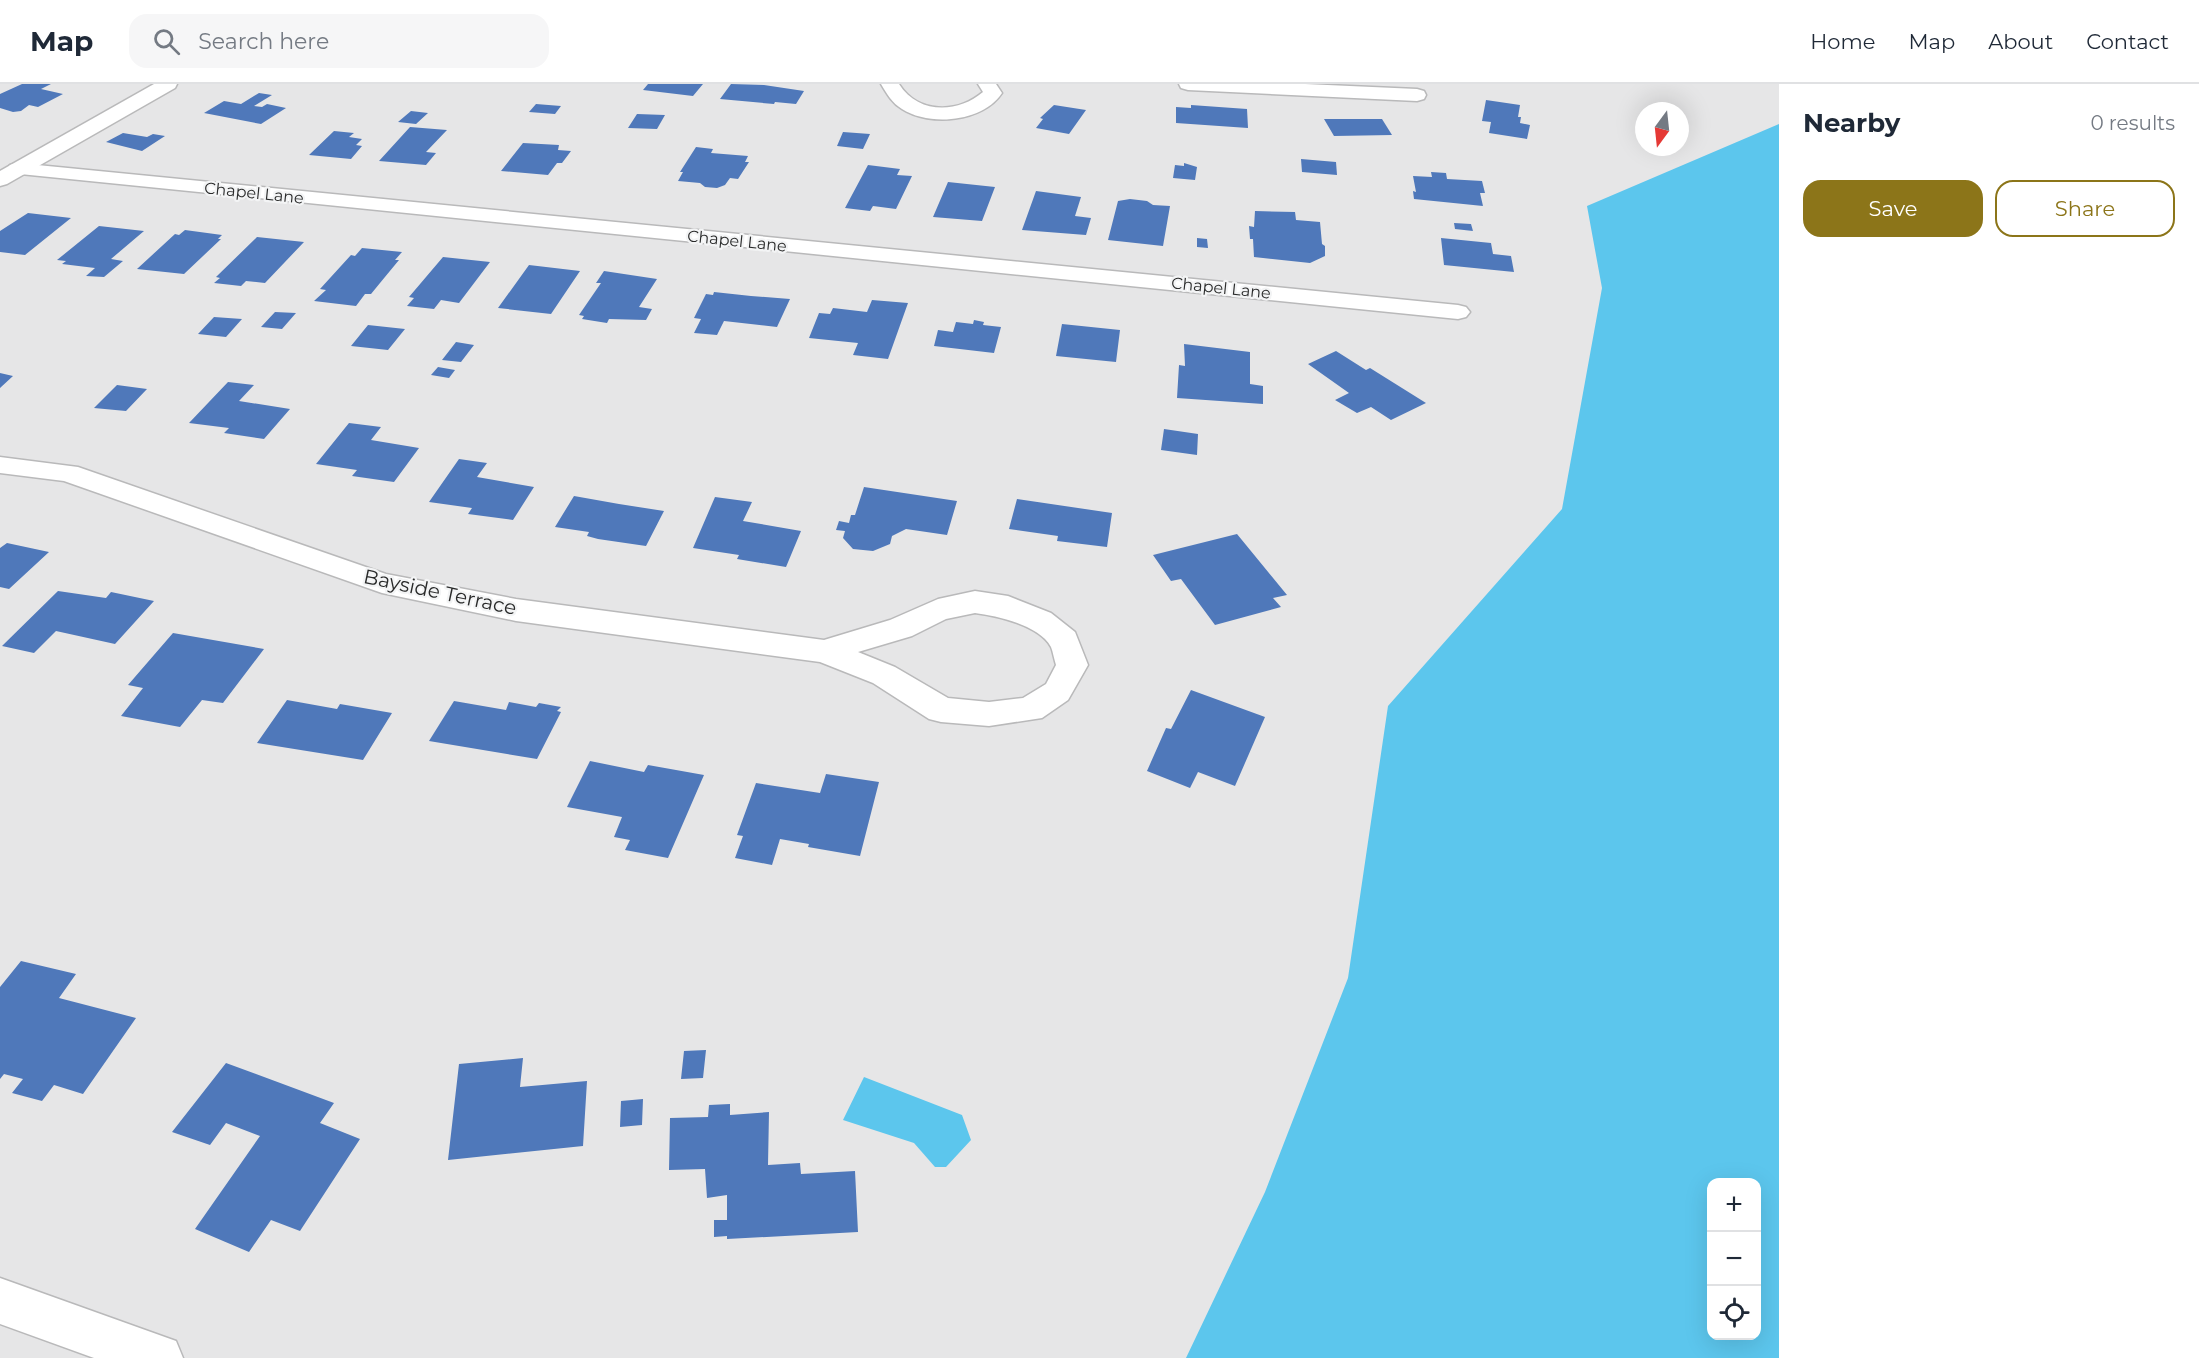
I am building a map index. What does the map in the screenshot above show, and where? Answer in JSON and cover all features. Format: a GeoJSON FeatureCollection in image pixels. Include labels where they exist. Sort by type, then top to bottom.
{"type":"FeatureCollection","features":[{"type":"Feature","properties":{"kind":"street"},"geometry":{"type":"LineString","coordinates":[[8,175],[168,84]]}},
{"type":"Feature","properties":{"kind":"street"},"geometry":{"type":"LineString","coordinates":[[890,84],[894,94],[903,104],[924,111],[949,114],[970,110],[986,102],[993,93],[987,84]]}},
{"type":"Feature","properties":{"kind":"street"},"geometry":{"type":"LineString","coordinates":[[1188,84],[1417,95]]}},
{"type":"Feature","properties":{"kind":"street","name":"Chapel Lane"},"geometry":{"type":"LineString","coordinates":[[8,175],[1458,312]]}},
{"type":"Feature","properties":{"kind":"street","name":"Bayside Terrace"},"geometry":{"type":"LineString","coordinates":[[0,465],[68,472],[382,583],[516,609],[824,651],[884,675],[941,710],[989,714],[1030,708],[1057,692],[1072,665],[1064,640],[1040,621],[1008,607],[975,602],[938,610],[901,628],[824,651]]}},
{"type":"Feature","properties":{"kind":"street"},"geometry":{"type":"LineString","coordinates":[[0,1301],[159,1358]]}},
{"type":"Feature","properties":{"kind":"water"},"geometry":{"type":"Polygon","coordinates":[[[1779,124],[1779,1358],[1186,1358],[1265,1192],[1348,978],[1388,706],[1562,509],[1602,288],[1587,206],[1779,124]]]}},
{"type":"Feature","properties":{"kind":"water"},"geometry":{"type":"Polygon","coordinates":[[[864,1077],[962,1115],[971,1140],[946,1167],[935,1167],[914,1143],[843,1120],[864,1077]]]}},
{"type":"Feature","properties":{"kind":"building"},"geometry":{"type":"Polygon","coordinates":[[[22,84],[51,84],[41,89],[63,94],[38,107],[29,105],[21,111],[13,112],[0,108],[0,94],[22,84]]]}},
{"type":"Feature","properties":{"kind":"building"},"geometry":{"type":"Polygon","coordinates":[[[648,84],[703,84],[693,96],[643,90],[648,84]]]}},
{"type":"Feature","properties":{"kind":"building"},"geometry":{"type":"Polygon","coordinates":[[[731,84],[764,85],[804,91],[796,104],[720,99],[731,84]]]}},
{"type":"Feature","properties":{"kind":"building"},"geometry":{"type":"Polygon","coordinates":[[[259,93],[272,95],[254,106],[262,107],[267,104],[286,108],[261,124],[204,113],[224,101],[241,104],[259,93]]]}},
{"type":"Feature","properties":{"kind":"building"},"geometry":{"type":"Polygon","coordinates":[[[1486,100],[1520,105],[1518,117],[1521,117],[1520,123],[1530,125],[1527,139],[1489,133],[1491,122],[1482,121],[1486,100]]]}},
{"type":"Feature","properties":{"kind":"building"},"geometry":{"type":"Polygon","coordinates":[[[536,104],[561,106],[555,114],[529,112],[536,104]]]}},
{"type":"Feature","properties":{"kind":"building"},"geometry":{"type":"Polygon","coordinates":[[[1054,105],[1086,110],[1069,134],[1036,128],[1043,119],[1040,118],[1054,105]]]}},
{"type":"Feature","properties":{"kind":"building"},"geometry":{"type":"Polygon","coordinates":[[[1191,105],[1247,109],[1248,128],[1176,123],[1176,107],[1191,108],[1191,105]]]}},
{"type":"Feature","properties":{"kind":"building"},"geometry":{"type":"Polygon","coordinates":[[[411,111],[428,113],[416,124],[398,122],[411,111]]]}},
{"type":"Feature","properties":{"kind":"building"},"geometry":{"type":"Polygon","coordinates":[[[637,114],[665,115],[657,129],[628,128],[637,114]]]}},
{"type":"Feature","properties":{"kind":"building"},"geometry":{"type":"Polygon","coordinates":[[[1324,119],[1382,119],[1392,135],[1334,136],[1324,119]]]}},
{"type":"Feature","properties":{"kind":"building"},"geometry":{"type":"Polygon","coordinates":[[[410,127],[447,130],[426,152],[436,153],[426,165],[379,161],[410,127]]]}},
{"type":"Feature","properties":{"kind":"building"},"geometry":{"type":"Polygon","coordinates":[[[334,131],[354,133],[349,137],[362,139],[356,145],[362,146],[351,159],[309,155],[334,131]]]}},
{"type":"Feature","properties":{"kind":"building"},"geometry":{"type":"Polygon","coordinates":[[[843,132],[870,134],[863,149],[837,146],[843,132]]]}},
{"type":"Feature","properties":{"kind":"building"},"geometry":{"type":"Polygon","coordinates":[[[123,133],[147,137],[153,134],[165,136],[142,151],[106,142],[123,133]]]}},
{"type":"Feature","properties":{"kind":"building"},"geometry":{"type":"Polygon","coordinates":[[[523,143],[559,145],[558,150],[571,151],[562,163],[557,163],[548,175],[501,171],[523,143]]]}},
{"type":"Feature","properties":{"kind":"building"},"geometry":{"type":"Polygon","coordinates":[[[696,147],[713,149],[711,153],[748,156],[745,162],[749,162],[738,179],[730,178],[725,185],[717,188],[705,187],[700,183],[678,181],[683,172],[680,172],[696,147]]]}},
{"type":"Feature","properties":{"kind":"building"},"geometry":{"type":"Polygon","coordinates":[[[1301,159],[1336,162],[1337,175],[1302,172],[1301,159]]]}},
{"type":"Feature","properties":{"kind":"building"},"geometry":{"type":"Polygon","coordinates":[[[1184,163],[1197,167],[1195,180],[1173,178],[1175,165],[1184,166],[1184,163]]]}},
{"type":"Feature","properties":{"kind":"building"},"geometry":{"type":"Polygon","coordinates":[[[868,165],[900,169],[897,175],[912,176],[896,209],[873,206],[870,211],[845,208],[868,165]]]}},
{"type":"Feature","properties":{"kind":"building"},"geometry":{"type":"Polygon","coordinates":[[[1431,172],[1446,173],[1447,179],[1482,181],[1485,193],[1480,193],[1483,206],[1414,199],[1413,191],[1416,192],[1413,176],[1432,177],[1431,172]]]}},
{"type":"Feature","properties":{"kind":"building"},"geometry":{"type":"Polygon","coordinates":[[[948,182],[995,187],[982,221],[933,217],[948,182]]]}},
{"type":"Feature","properties":{"kind":"building"},"geometry":{"type":"Polygon","coordinates":[[[1036,191],[1081,197],[1075,216],[1091,218],[1086,235],[1022,230],[1036,191]]]}},
{"type":"Feature","properties":{"kind":"building"},"geometry":{"type":"Polygon","coordinates":[[[1130,199],[1147,201],[1153,205],[1170,206],[1163,246],[1108,240],[1118,201],[1130,199]]]}},
{"type":"Feature","properties":{"kind":"building"},"geometry":{"type":"Polygon","coordinates":[[[1255,211],[1295,212],[1296,220],[1320,222],[1325,256],[1310,263],[1254,257],[1253,239],[1250,239],[1249,226],[1254,227],[1255,211]]]}},
{"type":"Feature","properties":{"kind":"building"},"geometry":{"type":"Polygon","coordinates":[[[28,213],[71,218],[25,255],[0,252],[0,231],[28,213]]]}},
{"type":"Feature","properties":{"kind":"building"},"geometry":{"type":"Polygon","coordinates":[[[1454,223],[1471,224],[1473,231],[1455,229],[1454,223]]]}},
{"type":"Feature","properties":{"kind":"building"},"geometry":{"type":"Polygon","coordinates":[[[99,226],[144,231],[111,259],[123,261],[104,277],[86,276],[95,268],[62,264],[66,261],[57,260],[99,226]]]}},
{"type":"Feature","properties":{"kind":"building"},"geometry":{"type":"Polygon","coordinates":[[[185,230],[222,235],[218,239],[221,239],[184,274],[137,269],[175,234],[179,235],[185,230]]]}},
{"type":"Feature","properties":{"kind":"building"},"geometry":{"type":"Polygon","coordinates":[[[257,237],[304,242],[265,283],[246,281],[241,286],[214,283],[220,278],[216,277],[257,237]]]}},
{"type":"Feature","properties":{"kind":"building"},"geometry":{"type":"Polygon","coordinates":[[[1197,238],[1207,239],[1208,248],[1197,247],[1197,238]]]}},
{"type":"Feature","properties":{"kind":"building"},"geometry":{"type":"Polygon","coordinates":[[[1441,238],[1491,243],[1493,254],[1511,256],[1514,272],[1444,265],[1441,238]]]}},
{"type":"Feature","properties":{"kind":"building"},"geometry":{"type":"Polygon","coordinates":[[[362,248],[402,252],[395,260],[399,260],[371,294],[365,294],[356,306],[314,301],[326,290],[320,289],[351,255],[355,256],[362,248]]]}},
{"type":"Feature","properties":{"kind":"building"},"geometry":{"type":"Polygon","coordinates":[[[443,257],[490,262],[459,303],[441,300],[434,309],[407,306],[414,298],[409,297],[443,257]]]}},
{"type":"Feature","properties":{"kind":"building"},"geometry":{"type":"Polygon","coordinates":[[[529,265],[580,271],[551,314],[498,308],[529,265]]]}},
{"type":"Feature","properties":{"kind":"building"},"geometry":{"type":"Polygon","coordinates":[[[604,271],[657,279],[639,307],[652,309],[646,320],[609,319],[607,323],[582,319],[584,316],[579,315],[601,283],[596,283],[604,271]]]}},
{"type":"Feature","properties":{"kind":"building"},"geometry":{"type":"Polygon","coordinates":[[[714,292],[790,299],[777,327],[724,321],[717,335],[694,333],[701,319],[694,318],[706,294],[713,295],[714,292]]]}},
{"type":"Feature","properties":{"kind":"building"},"geometry":{"type":"Polygon","coordinates":[[[872,300],[908,303],[888,359],[853,355],[858,343],[809,338],[819,313],[830,314],[833,308],[867,312],[872,300]]]}},
{"type":"Feature","properties":{"kind":"building"},"geometry":{"type":"Polygon","coordinates":[[[275,312],[296,313],[282,329],[261,327],[275,312]]]}},
{"type":"Feature","properties":{"kind":"building"},"geometry":{"type":"Polygon","coordinates":[[[214,317],[242,319],[226,337],[198,334],[214,317]]]}},
{"type":"Feature","properties":{"kind":"building"},"geometry":{"type":"Polygon","coordinates":[[[974,320],[984,322],[983,325],[1001,327],[994,353],[934,346],[938,330],[953,332],[956,322],[973,324],[974,320]]]}},
{"type":"Feature","properties":{"kind":"building"},"geometry":{"type":"Polygon","coordinates":[[[1062,324],[1120,330],[1116,362],[1056,356],[1062,324]]]}},
{"type":"Feature","properties":{"kind":"building"},"geometry":{"type":"Polygon","coordinates":[[[368,325],[405,329],[388,350],[351,346],[368,325]]]}},
{"type":"Feature","properties":{"kind":"building"},"geometry":{"type":"Polygon","coordinates":[[[456,342],[474,345],[461,362],[442,360],[456,342]]]}},
{"type":"Feature","properties":{"kind":"building"},"geometry":{"type":"Polygon","coordinates":[[[1184,344],[1250,352],[1250,384],[1263,386],[1263,404],[1177,398],[1179,365],[1185,366],[1184,344]]]}},
{"type":"Feature","properties":{"kind":"building"},"geometry":{"type":"Polygon","coordinates":[[[1336,351],[1366,370],[1370,368],[1426,403],[1391,420],[1371,407],[1357,413],[1335,400],[1349,393],[1308,364],[1336,351]]]}},
{"type":"Feature","properties":{"kind":"building"},"geometry":{"type":"Polygon","coordinates":[[[438,367],[455,370],[449,378],[431,375],[438,367]]]}},
{"type":"Feature","properties":{"kind":"building"},"geometry":{"type":"Polygon","coordinates":[[[0,373],[13,376],[0,388],[0,373]]]}},
{"type":"Feature","properties":{"kind":"building"},"geometry":{"type":"Polygon","coordinates":[[[228,382],[254,385],[239,401],[290,409],[264,439],[224,433],[229,428],[189,423],[228,382]]]}},
{"type":"Feature","properties":{"kind":"building"},"geometry":{"type":"Polygon","coordinates":[[[117,385],[147,389],[126,411],[94,408],[117,385]]]}},
{"type":"Feature","properties":{"kind":"building"},"geometry":{"type":"Polygon","coordinates":[[[349,423],[381,427],[371,440],[419,448],[394,482],[352,476],[357,470],[316,464],[349,423]]]}},
{"type":"Feature","properties":{"kind":"building"},"geometry":{"type":"Polygon","coordinates":[[[1164,429],[1198,434],[1197,455],[1161,450],[1164,429]]]}},
{"type":"Feature","properties":{"kind":"building"},"geometry":{"type":"Polygon","coordinates":[[[459,459],[487,463],[477,477],[534,487],[513,520],[468,514],[472,508],[429,502],[459,459]]]}},
{"type":"Feature","properties":{"kind":"building"},"geometry":{"type":"Polygon","coordinates":[[[864,487],[957,501],[947,535],[906,529],[892,536],[890,544],[873,551],[853,549],[843,538],[845,531],[836,530],[839,521],[849,523],[851,515],[855,515],[864,487]]]}},
{"type":"Feature","properties":{"kind":"building"},"geometry":{"type":"Polygon","coordinates":[[[574,496],[664,511],[646,546],[598,539],[587,536],[589,532],[555,527],[574,496]]]}},
{"type":"Feature","properties":{"kind":"building"},"geometry":{"type":"Polygon","coordinates":[[[715,497],[752,502],[743,521],[801,531],[786,567],[737,559],[739,555],[693,548],[715,497]]]}},
{"type":"Feature","properties":{"kind":"building"},"geometry":{"type":"Polygon","coordinates":[[[1017,499],[1112,513],[1107,547],[1057,541],[1058,536],[1009,529],[1017,499]]]}},
{"type":"Feature","properties":{"kind":"building"},"geometry":{"type":"Polygon","coordinates":[[[1237,534],[1287,595],[1273,598],[1281,607],[1215,625],[1181,579],[1171,581],[1153,555],[1237,534]]]}},
{"type":"Feature","properties":{"kind":"building"},"geometry":{"type":"Polygon","coordinates":[[[7,543],[49,552],[9,589],[0,587],[0,548],[7,543]]]}},
{"type":"Feature","properties":{"kind":"building"},"geometry":{"type":"Polygon","coordinates":[[[58,591],[106,598],[111,592],[154,601],[115,644],[56,631],[34,653],[2,646],[58,591]]]}},
{"type":"Feature","properties":{"kind":"building"},"geometry":{"type":"Polygon","coordinates":[[[173,633],[264,649],[223,703],[202,700],[180,727],[121,716],[143,688],[128,685],[173,633]]]}},
{"type":"Feature","properties":{"kind":"building"},"geometry":{"type":"Polygon","coordinates":[[[1191,690],[1265,717],[1235,786],[1198,772],[1190,788],[1147,771],[1166,728],[1171,729],[1191,690]]]}},
{"type":"Feature","properties":{"kind":"building"},"geometry":{"type":"Polygon","coordinates":[[[287,700],[337,709],[340,704],[392,713],[363,760],[257,743],[287,700]]]}},
{"type":"Feature","properties":{"kind":"building"},"geometry":{"type":"Polygon","coordinates":[[[454,701],[506,710],[509,702],[536,707],[539,703],[561,707],[557,711],[561,712],[537,759],[429,741],[454,701]]]}},
{"type":"Feature","properties":{"kind":"building"},"geometry":{"type":"Polygon","coordinates":[[[590,761],[644,772],[648,765],[704,775],[668,858],[625,850],[630,840],[614,837],[622,817],[567,807],[590,761]]]}},
{"type":"Feature","properties":{"kind":"building"},"geometry":{"type":"Polygon","coordinates":[[[826,774],[879,782],[860,856],[808,847],[809,844],[780,839],[772,865],[735,858],[743,836],[737,835],[756,783],[820,793],[826,774]]]}},
{"type":"Feature","properties":{"kind":"building"},"geometry":{"type":"Polygon","coordinates":[[[21,961],[76,974],[59,998],[136,1018],[83,1094],[54,1085],[42,1101],[12,1093],[23,1079],[4,1074],[0,1079],[0,987],[21,961]]]}},
{"type":"Feature","properties":{"kind":"building"},"geometry":{"type":"Polygon","coordinates":[[[706,1050],[703,1078],[681,1079],[684,1051],[706,1050]]]}},
{"type":"Feature","properties":{"kind":"building"},"geometry":{"type":"Polygon","coordinates":[[[523,1058],[520,1087],[587,1081],[583,1146],[448,1160],[459,1064],[523,1058]]]}},
{"type":"Feature","properties":{"kind":"building"},"geometry":{"type":"Polygon","coordinates":[[[226,1063],[334,1103],[320,1123],[360,1139],[300,1231],[271,1220],[249,1252],[195,1229],[260,1136],[226,1123],[210,1145],[172,1132],[226,1063]]]}},
{"type":"Feature","properties":{"kind":"building"},"geometry":{"type":"Polygon","coordinates":[[[643,1099],[642,1125],[620,1127],[621,1101],[643,1099]]]}},
{"type":"Feature","properties":{"kind":"building"},"geometry":{"type":"Polygon","coordinates":[[[730,1104],[730,1115],[769,1112],[768,1165],[800,1163],[801,1174],[855,1171],[858,1232],[727,1239],[727,1236],[714,1237],[714,1220],[727,1220],[727,1195],[707,1198],[705,1169],[669,1170],[670,1118],[708,1117],[709,1105],[730,1104]]]}}]}
